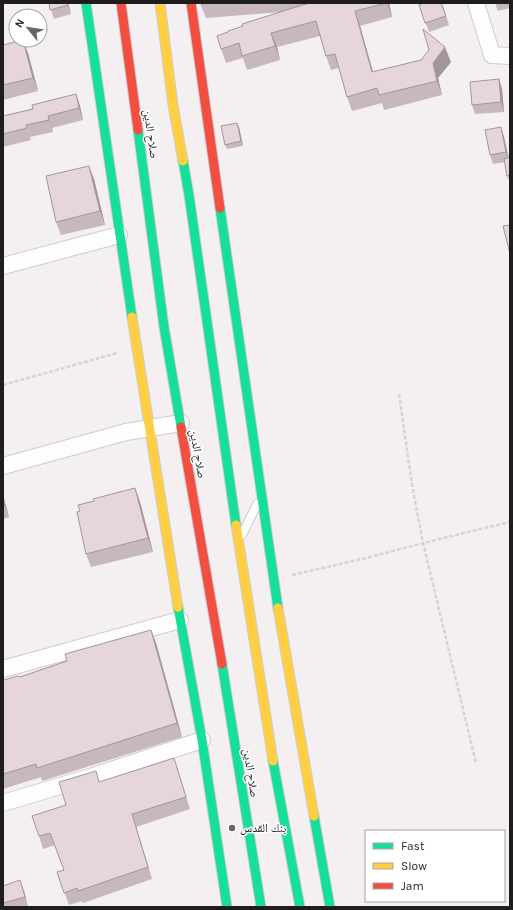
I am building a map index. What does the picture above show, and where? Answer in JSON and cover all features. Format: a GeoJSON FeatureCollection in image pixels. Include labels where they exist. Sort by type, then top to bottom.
{"type":"FeatureCollection","features":[{"type":"Feature","properties":{"kind":"main road"},"geometry":{"type":"LineString","coordinates":[[86,3],[118,235],[180,620],[202,740],[227,907]]}},
{"type":"Feature","properties":{"kind":"main road","name":"صلاح الدين"},"geometry":{"type":"LineString","coordinates":[[121,3],[164,327],[212,602],[261,907]]}},
{"type":"Feature","properties":{"kind":"main road","name":"صلاح الدين"},"geometry":{"type":"LineString","coordinates":[[160,3],[173,105],[189,195],[238,543],[267,726],[300,907]]}},
{"type":"Feature","properties":{"kind":"main road"},"geometry":{"type":"LineString","coordinates":[[191,3],[273,581],[330,907]]}},
{"type":"Feature","properties":{"kind":"street"},"geometry":{"type":"LineString","coordinates":[[476,3],[492,55],[510,56]]}},
{"type":"Feature","properties":{"kind":"street"},"geometry":{"type":"LineString","coordinates":[[3,266],[118,235]]}},
{"type":"Feature","properties":{"kind":"street"},"geometry":{"type":"LineString","coordinates":[[3,466],[126,432],[181,423]]}},
{"type":"Feature","properties":{"kind":"street"},"geometry":{"type":"LineString","coordinates":[[3,669],[180,620]]}},
{"type":"Feature","properties":{"kind":"street"},"geometry":{"type":"LineString","coordinates":[[3,803],[90,777],[202,740]]}},
{"type":"Feature","properties":{"kind":"lane"},"geometry":{"type":"LineString","coordinates":[[238,543],[261,496]]}},
{"type":"Feature","properties":{"kind":"path"},"geometry":{"type":"LineString","coordinates":[[3,385],[92,359],[137,348]]}},
{"type":"Feature","properties":{"kind":"path"},"geometry":{"type":"LineString","coordinates":[[399,394],[412,485],[423,543],[476,763]]}},
{"type":"Feature","properties":{"kind":"path"},"geometry":{"type":"LineString","coordinates":[[273,581],[293,574],[366,558],[510,522]]}},
{"type":"Feature","properties":{"kind":"building"},"geometry":{"type":"Polygon","coordinates":[[[49,3],[67,3],[68,5],[50,10],[49,3]]]}},
{"type":"Feature","properties":{"kind":"building"},"geometry":{"type":"Polygon","coordinates":[[[309,3],[387,3],[355,11],[372,72],[421,60],[429,50],[423,29],[445,47],[433,63],[437,81],[379,95],[377,88],[347,97],[335,54],[326,56],[316,21],[271,33],[275,46],[242,56],[239,43],[221,49],[217,36],[243,26],[242,24],[309,3]]]}},
{"type":"Feature","properties":{"kind":"building"},"geometry":{"type":"Polygon","coordinates":[[[424,3],[441,3],[446,16],[425,23],[419,5],[424,3]]]}},
{"type":"Feature","properties":{"kind":"building"},"geometry":{"type":"Polygon","coordinates":[[[8,44],[8,48],[25,48],[33,78],[3,85],[3,45],[8,44]]]}},
{"type":"Feature","properties":{"kind":"building"},"geometry":{"type":"Polygon","coordinates":[[[499,79],[501,102],[472,105],[470,82],[499,79]]]}},
{"type":"Feature","properties":{"kind":"building"},"geometry":{"type":"Polygon","coordinates":[[[76,94],[79,108],[48,116],[49,120],[26,125],[27,128],[3,134],[3,116],[33,109],[32,105],[76,94]]]}},
{"type":"Feature","properties":{"kind":"building"},"geometry":{"type":"Polygon","coordinates":[[[237,123],[241,141],[225,145],[221,126],[237,123]]]}},
{"type":"Feature","properties":{"kind":"building"},"geometry":{"type":"Polygon","coordinates":[[[501,127],[506,152],[490,155],[485,130],[501,127]]]}},
{"type":"Feature","properties":{"kind":"building"},"geometry":{"type":"Polygon","coordinates":[[[510,157],[510,175],[507,176],[504,159],[510,157]]]}},
{"type":"Feature","properties":{"kind":"building"},"geometry":{"type":"Polygon","coordinates":[[[89,166],[100,211],[56,222],[46,176],[89,166]]]}},
{"type":"Feature","properties":{"kind":"building"},"geometry":{"type":"Polygon","coordinates":[[[510,225],[510,254],[503,226],[510,225]]]}},
{"type":"Feature","properties":{"kind":"building"},"geometry":{"type":"Polygon","coordinates":[[[135,488],[148,538],[86,554],[77,512],[80,511],[78,505],[94,501],[93,499],[135,488]]]}},
{"type":"Feature","properties":{"kind":"building"},"geometry":{"type":"Polygon","coordinates":[[[151,630],[177,723],[37,768],[36,764],[3,774],[3,677],[4,680],[18,676],[20,677],[67,661],[65,654],[151,630]]]}},
{"type":"Feature","properties":{"kind":"building"},"geometry":{"type":"Polygon","coordinates":[[[174,758],[186,797],[132,814],[148,867],[78,891],[77,888],[64,893],[57,872],[64,870],[50,833],[39,836],[32,816],[66,805],[59,782],[96,771],[99,782],[174,758]]]}},
{"type":"Feature","properties":{"kind":"building"},"geometry":{"type":"Polygon","coordinates":[[[20,880],[25,897],[3,903],[3,886],[20,880]]]}},
{"type":"Feature","properties":{"kind":"traffic: fast"},"geometry":{"type":"LineString","coordinates":[[86,3],[132,317]]}},
{"type":"Feature","properties":{"kind":"traffic: fast"},"geometry":{"type":"LineString","coordinates":[[138,130],[164,327],[181,427]]}},
{"type":"Feature","properties":{"kind":"traffic: fast"},"geometry":{"type":"LineString","coordinates":[[183,161],[236,525]]}},
{"type":"Feature","properties":{"kind":"traffic: fast"},"geometry":{"type":"LineString","coordinates":[[220,208],[278,608]]}},
{"type":"Feature","properties":{"kind":"traffic: fast"},"geometry":{"type":"LineString","coordinates":[[178,607],[202,740],[227,907]]}},
{"type":"Feature","properties":{"kind":"traffic: fast"},"geometry":{"type":"LineString","coordinates":[[222,664],[261,907]]}},
{"type":"Feature","properties":{"kind":"traffic: fast"},"geometry":{"type":"LineString","coordinates":[[273,761],[300,907]]}},
{"type":"Feature","properties":{"kind":"traffic: fast"},"geometry":{"type":"LineString","coordinates":[[314,816],[330,907]]}},
{"type":"Feature","properties":{"kind":"traffic: slow"},"geometry":{"type":"LineString","coordinates":[[160,3],[173,105],[183,161]]}},
{"type":"Feature","properties":{"kind":"traffic: slow"},"geometry":{"type":"LineString","coordinates":[[132,317],[178,607]]}},
{"type":"Feature","properties":{"kind":"traffic: slow"},"geometry":{"type":"LineString","coordinates":[[236,525],[273,761]]}},
{"type":"Feature","properties":{"kind":"traffic: slow"},"geometry":{"type":"LineString","coordinates":[[278,608],[314,816]]}},
{"type":"Feature","properties":{"kind":"traffic: jam"},"geometry":{"type":"LineString","coordinates":[[121,3],[138,130]]}},
{"type":"Feature","properties":{"kind":"traffic: jam"},"geometry":{"type":"LineString","coordinates":[[191,3],[220,208]]}},
{"type":"Feature","properties":{"kind":"traffic: jam"},"geometry":{"type":"LineString","coordinates":[[181,427],[222,664]]}},
{"type":"Feature","properties":{"kind":"place","name":"بنك القدس"},"geometry":{"type":"Point","coordinates":[232,828]}}]}
